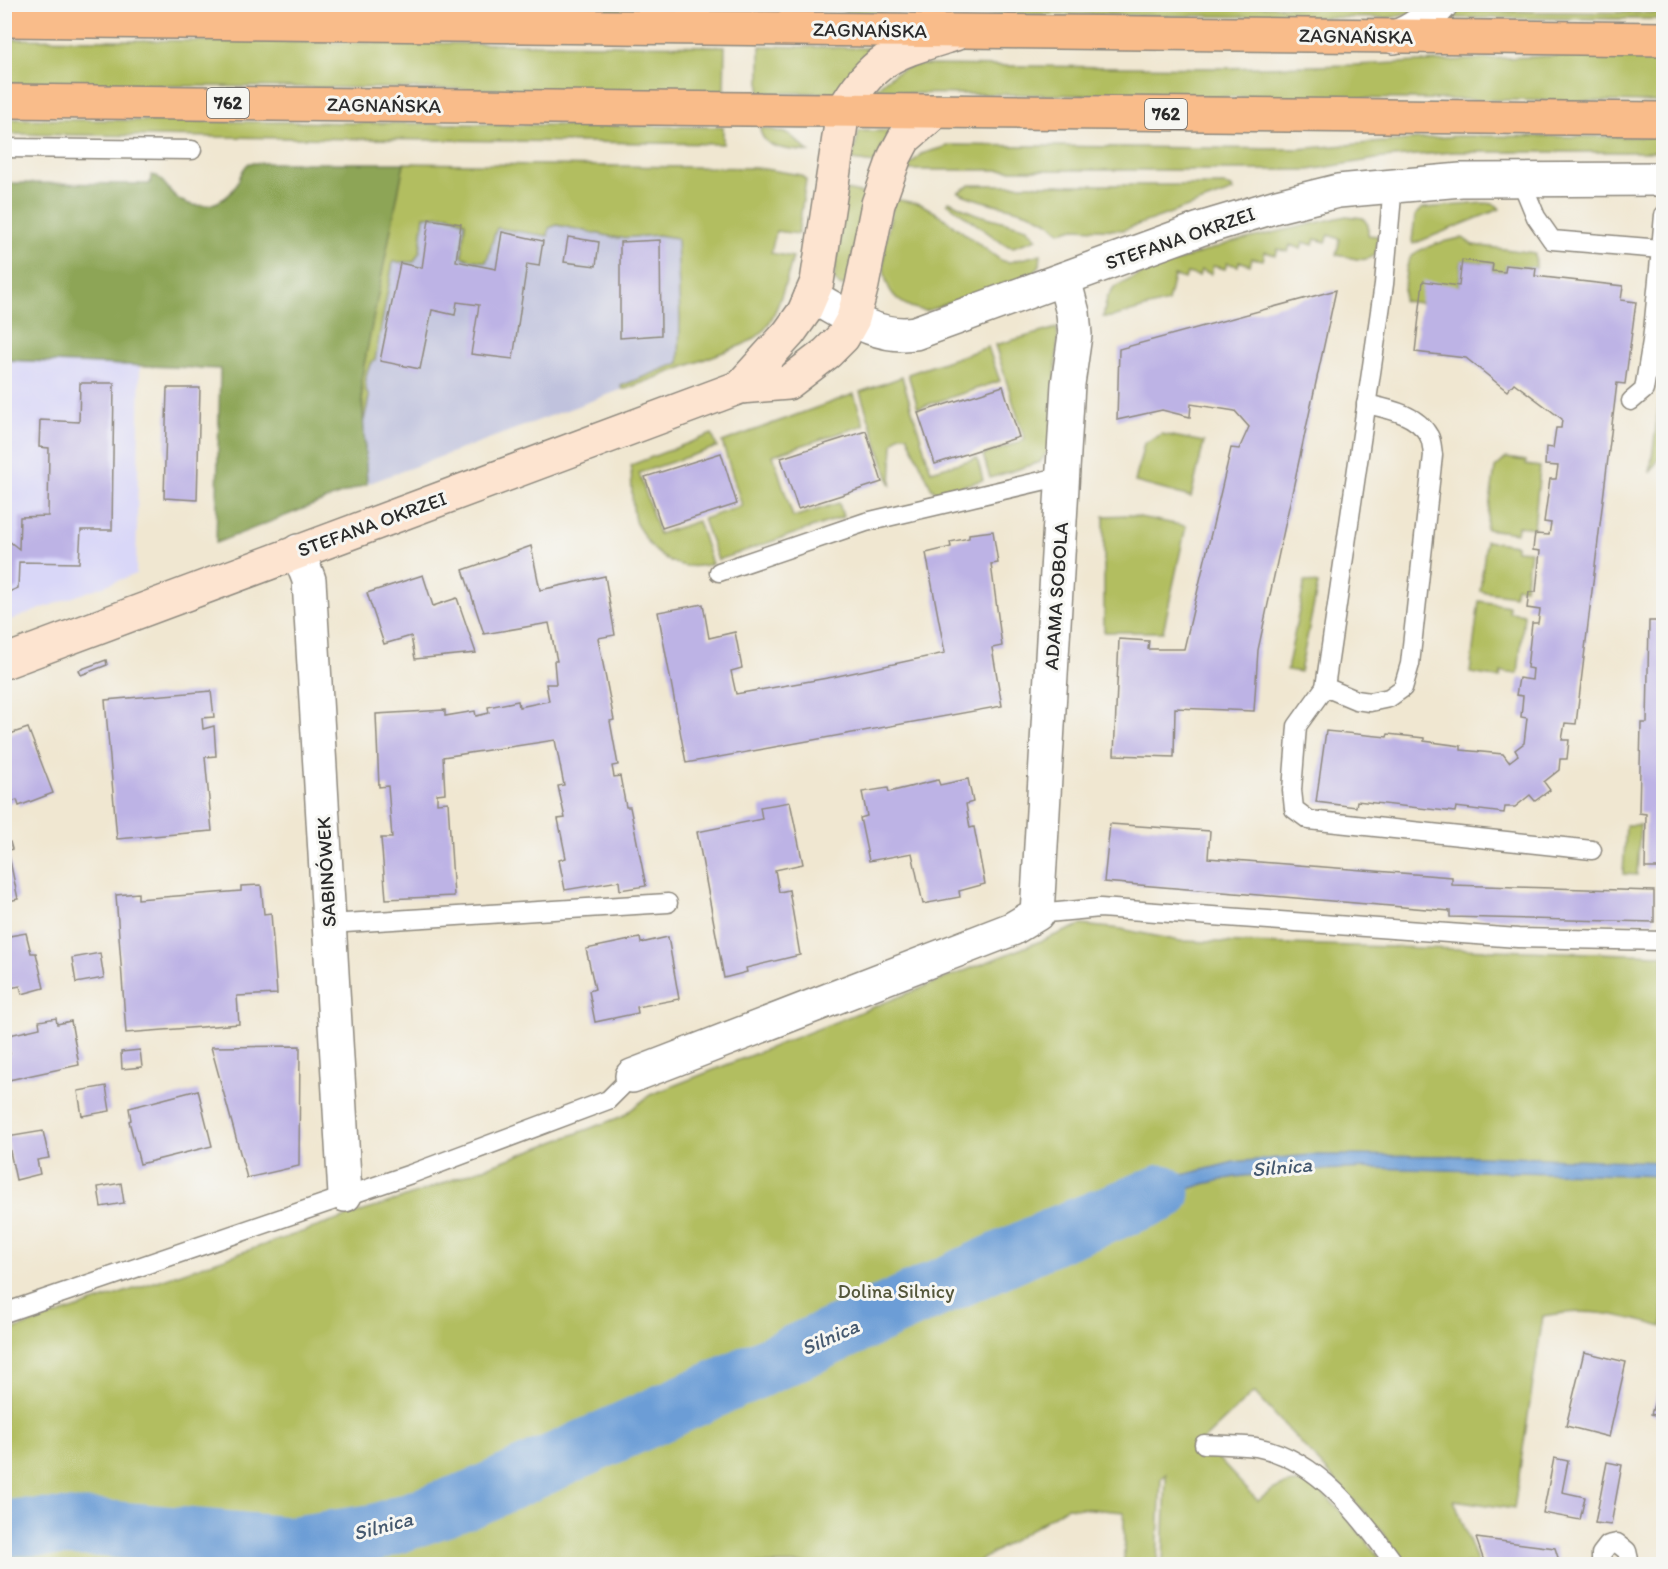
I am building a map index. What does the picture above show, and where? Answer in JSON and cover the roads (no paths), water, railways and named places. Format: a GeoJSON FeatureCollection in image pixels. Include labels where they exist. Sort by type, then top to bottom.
{"type":"FeatureCollection","features":[{"type":"Feature","properties":{"kind":"main road","name":"ZAGNAŃSKA"},"geometry":{"type":"LineString","coordinates":[[4,20],[1664,39]]}},
{"type":"Feature","properties":{"kind":"main road","name":"ZAGNAŃSKA"},"geometry":{"type":"LineString","coordinates":[[4,101],[1664,119]]}},
{"type":"Feature","properties":{"kind":"street"},"geometry":{"type":"LineString","coordinates":[[1394,37],[1422,24],[1441,4]]}},
{"type":"Feature","properties":{"kind":"street","name":"STEFANA OKRZEI"},"geometry":{"type":"LineString","coordinates":[[740,387],[789,333],[804,312],[817,282],[843,111],[855,89],[884,60],[901,51],[963,32]]}},
{"type":"Feature","properties":{"kind":"street","name":"STEFANA OKRZEI"},"geometry":{"type":"LineString","coordinates":[[4,662],[740,387],[788,383],[827,353],[843,337],[853,319],[878,204],[895,156],[904,139],[935,112]]}},
{"type":"Feature","properties":{"kind":"street"},"geometry":{"type":"LineString","coordinates":[[1520,178],[1664,179]]}},
{"type":"Feature","properties":{"kind":"street","name":"STEFANA OKRZEI"},"geometry":{"type":"LineString","coordinates":[[811,296],[887,334],[915,333],[1200,229],[1277,206],[1338,191],[1393,184],[1520,178]]}},
{"type":"Feature","properties":{"kind":"street","name":"ADAMA SOBOLA"},"geometry":{"type":"LineString","coordinates":[[1037,914],[1068,384],[1075,335],[1073,313],[1064,279]]}},
{"type":"Feature","properties":{"kind":"street","name":"SABINÓWEK"},"geometry":{"type":"LineString","coordinates":[[298,551],[309,580],[345,1195]]}},
{"type":"Feature","properties":{"kind":"street"},"geometry":{"type":"LineString","coordinates":[[632,1076],[1012,928],[1037,914]]}},
{"type":"Feature","properties":{"kind":"lane"},"geometry":{"type":"LineString","coordinates":[[4,148],[192,150]]}},
{"type":"Feature","properties":{"kind":"lane"},"geometry":{"type":"LineString","coordinates":[[1520,178],[1536,217],[1552,240],[1661,249]]}},
{"type":"Feature","properties":{"kind":"lane"},"geometry":{"type":"LineString","coordinates":[[1393,184],[1384,284],[1325,687],[1297,726],[1292,790],[1294,809],[1309,820],[1592,850]]}},
{"type":"Feature","properties":{"kind":"lane"},"geometry":{"type":"LineString","coordinates":[[1631,401],[1644,390],[1652,341],[1664,215]]}},
{"type":"Feature","properties":{"kind":"lane"},"geometry":{"type":"LineString","coordinates":[[1325,687],[1356,700],[1370,702],[1389,699],[1403,688],[1410,664],[1433,455],[1430,437],[1417,422],[1395,410],[1366,404]]}},
{"type":"Feature","properties":{"kind":"lane"},"geometry":{"type":"LineString","coordinates":[[719,572],[866,522],[1063,476]]}},
{"type":"Feature","properties":{"kind":"lane"},"geometry":{"type":"LineString","coordinates":[[329,924],[669,903]]}},
{"type":"Feature","properties":{"kind":"lane"},"geometry":{"type":"LineString","coordinates":[[1037,914],[1100,908],[1518,938],[1664,941]]}},
{"type":"Feature","properties":{"kind":"lane"},"geometry":{"type":"LineString","coordinates":[[4,1313],[411,1174],[608,1100],[632,1076]]}},
{"type":"Feature","properties":{"kind":"lane"},"geometry":{"type":"LineString","coordinates":[[1204,1444],[1256,1447],[1289,1458],[1328,1485],[1377,1539],[1395,1564]]}},
{"type":"Feature","properties":{"kind":"lane"},"geometry":{"type":"LineString","coordinates":[[1601,1564],[1601,1554],[1608,1545],[1617,1543],[1627,1551],[1630,1564]]}},
{"type":"Feature","properties":{"kind":"water"},"geometry":{"type":"Polygon","coordinates":[[[1311,1155],[1477,1156],[1663,1162],[1663,1176],[1369,1168],[1293,1171],[1235,1177],[1204,1184],[1140,1205],[1092,1227],[1087,1215],[1175,1177],[1234,1162],[1311,1155]]]}},
{"type":"Feature","properties":{"kind":"waterway","name":"Silnica"},"geometry":{"type":"LineString","coordinates":[[4,1529],[20,1527],[96,1528],[289,1545],[377,1532],[474,1498],[1056,1235],[1162,1193]]}},
{"type":"Feature","properties":{"kind":"park label","name":"Dolina Silnicy"},"geometry":{"type":"Point","coordinates":[896,1291]}}]}
